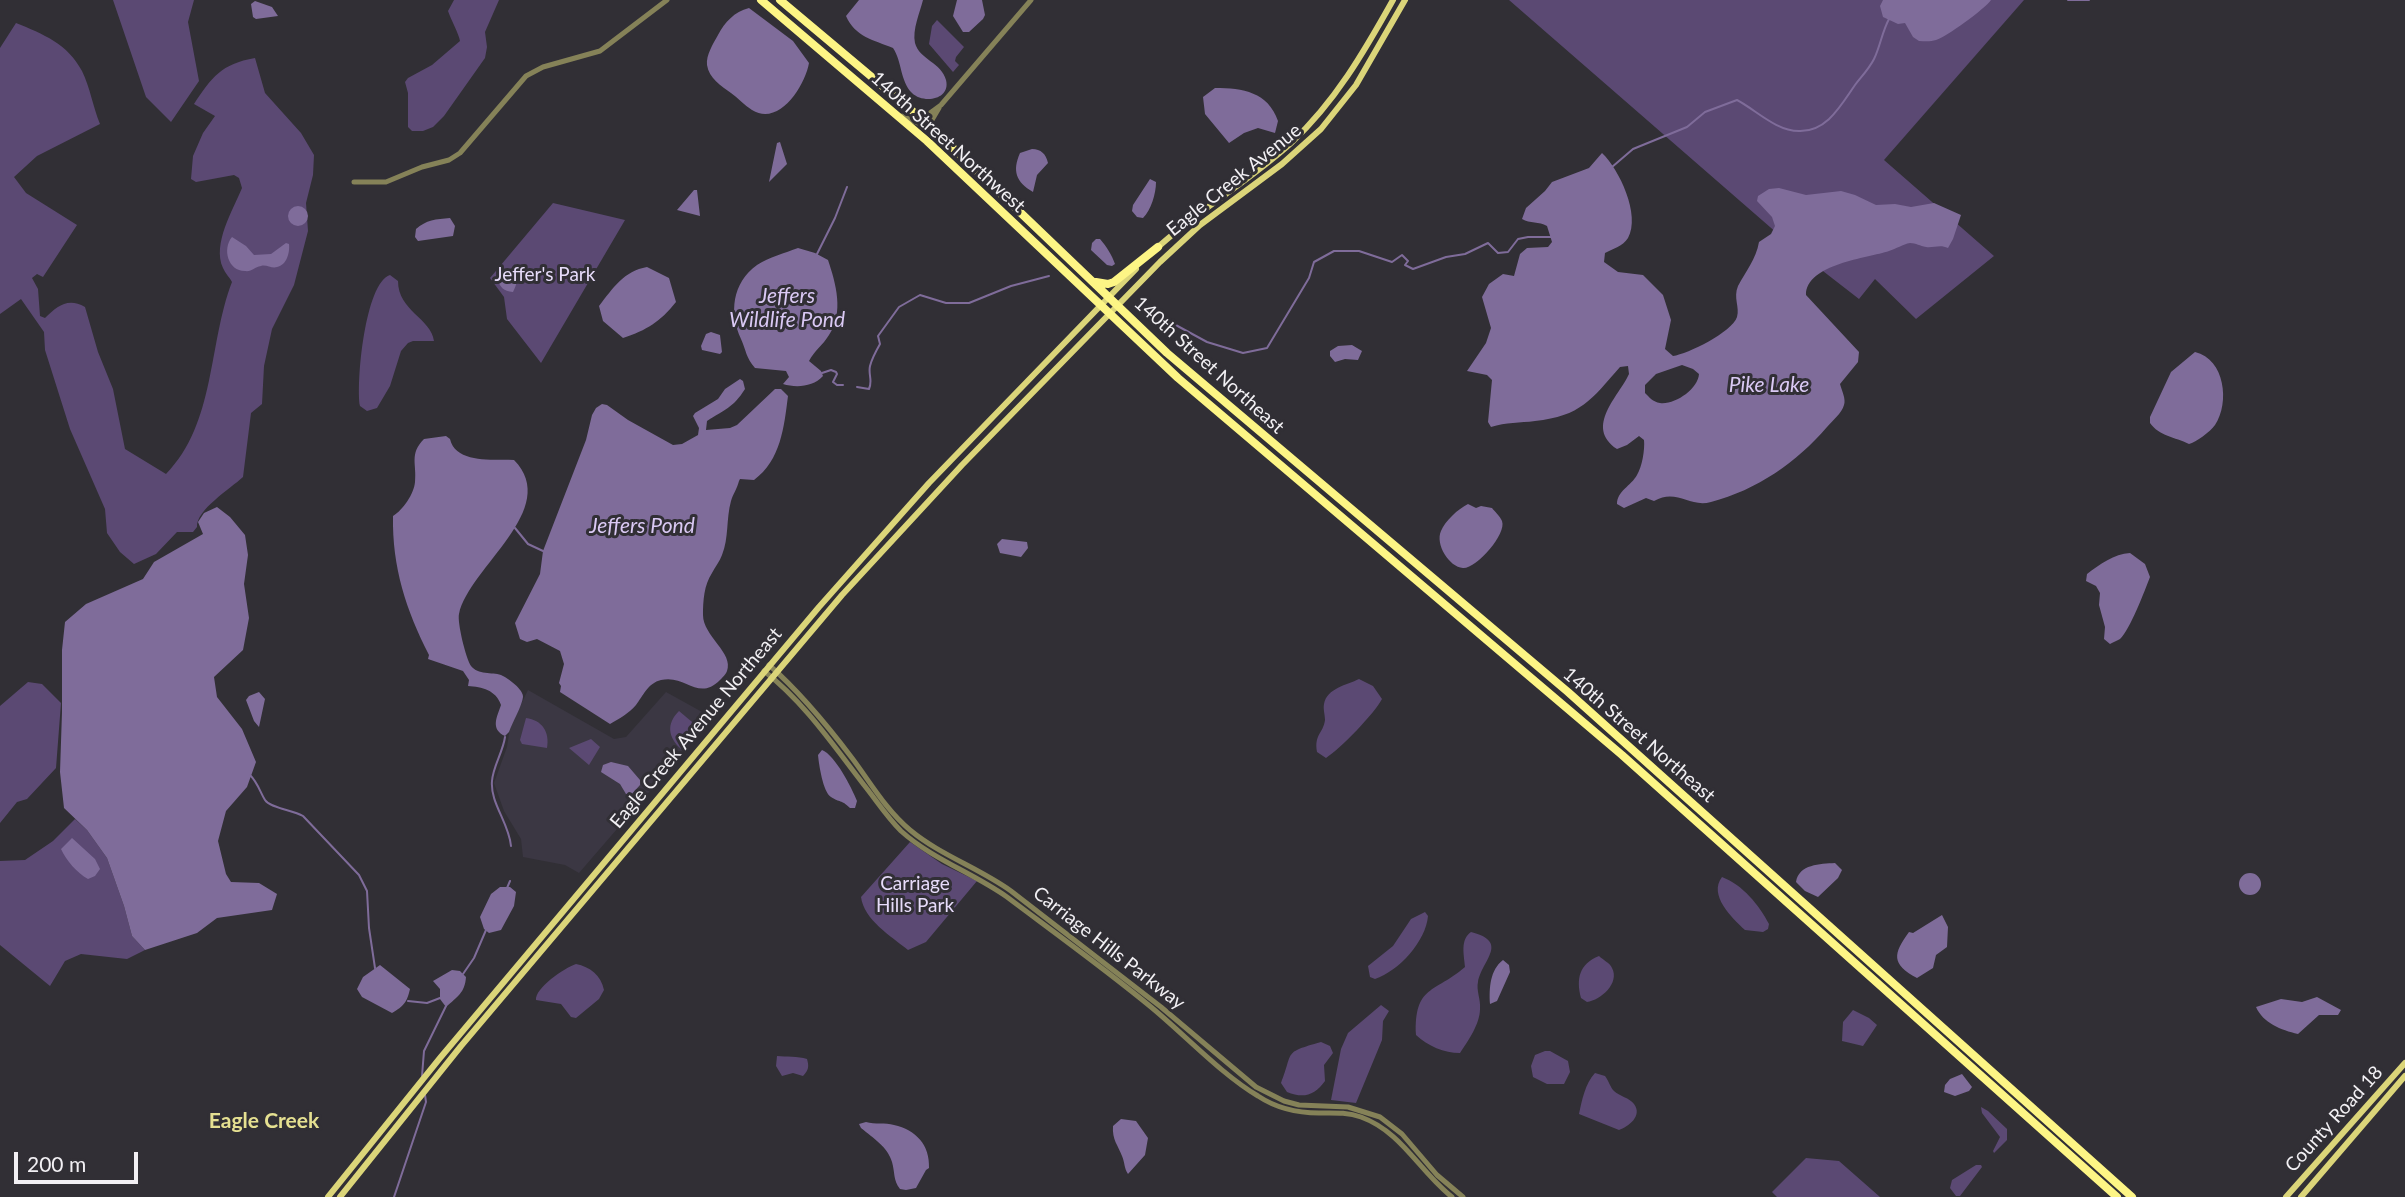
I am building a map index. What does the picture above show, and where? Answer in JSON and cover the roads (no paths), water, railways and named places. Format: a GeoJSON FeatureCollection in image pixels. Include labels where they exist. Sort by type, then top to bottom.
{"type":"FeatureCollection","features":[{"type":"Feature","properties":{"kind":"highway","name":"140th Street Northwest"},"geometry":{"type":"LineString","coordinates":[[761,0],[895,112],[1109,313]]}},
{"type":"Feature","properties":{"kind":"highway","name":"140th Street Northwest"},"geometry":{"type":"LineString","coordinates":[[780,0],[929,125],[1117,305]]}},
{"type":"Feature","properties":{"kind":"highway"},"geometry":{"type":"LineString","coordinates":[[1093,281],[1108,284],[1114,282],[1157,247]]}},
{"type":"Feature","properties":{"kind":"highway","name":"140th Street Northeast"},"geometry":{"type":"LineString","coordinates":[[1117,305],[1196,377],[1578,701],[2132,1197]]}},
{"type":"Feature","properties":{"kind":"highway","name":"140th Street Northeast"},"geometry":{"type":"LineString","coordinates":[[1109,313],[1212,408],[1622,755],[2117,1197]]}},
{"type":"Feature","properties":{"kind":"main road","name":"Eagle Creek Avenue"},"geometry":{"type":"LineString","coordinates":[[1109,297],[1157,247],[1290,144],[1321,113],[1350,74],[1392,0]]}},
{"type":"Feature","properties":{"kind":"main road","name":"Eagle Creek Avenue"},"geometry":{"type":"LineString","coordinates":[[1117,305],[1200,225],[1282,164],[1321,129],[1356,85],[1405,0]]}},
{"type":"Feature","properties":{"kind":"main road","name":"Eagle Creek Avenue Northeast"},"geometry":{"type":"LineString","coordinates":[[328,1197],[457,1038],[892,523],[1109,297]]}},
{"type":"Feature","properties":{"kind":"main road","name":"Eagle Creek Avenue Northeast"},"geometry":{"type":"LineString","coordinates":[[340,1197],[461,1046],[774,674],[894,537],[1117,305]]}},
{"type":"Feature","properties":{"kind":"main road","name":"County Road 18"},"geometry":{"type":"LineString","coordinates":[[2286,1197],[2405,1063]]}},
{"type":"Feature","properties":{"kind":"main road","name":"County Road 18"},"geometry":{"type":"LineString","coordinates":[[2301,1197],[2405,1076]]}},
{"type":"Feature","properties":{"kind":"street"},"geometry":{"type":"LineString","coordinates":[[354,182],[386,182],[422,167],[449,160],[460,153],[526,76],[543,67],[600,51],[667,0]]}},
{"type":"Feature","properties":{"kind":"street"},"geometry":{"type":"LineString","coordinates":[[895,112],[910,120],[929,125],[941,105],[1031,0]]}},
{"type":"Feature","properties":{"kind":"street"},"geometry":{"type":"LineString","coordinates":[[918,116],[926,116],[941,105]]}},
{"type":"Feature","properties":{"kind":"street","name":"Carriage Hills Parkway"},"geometry":{"type":"LineString","coordinates":[[767,668],[826,723],[893,813],[909,829],[941,852],[989,876],[1011,891],[1161,1007],[1255,1087],[1299,1105],[1348,1107],[1380,1117],[1402,1133],[1437,1175],[1463,1197]]}},
{"type":"Feature","properties":{"kind":"street","name":"Carriage Hills Parkway"},"geometry":{"type":"LineString","coordinates":[[774,674],[902,831],[940,858],[984,881],[1007,897],[1148,1005],[1250,1091],[1287,1109],[1317,1113],[1339,1112],[1380,1125],[1400,1141],[1433,1180],[1452,1197]]}},
{"type":"Feature","properties":{"kind":"water"},"geometry":{"type":"Polygon","coordinates":[[[859,0],[923,0],[914,38],[921,53],[944,74],[946,87],[940,96],[929,99],[912,93],[905,83],[893,48],[854,29],[846,16],[859,0]]]}},
{"type":"Feature","properties":{"kind":"water"},"geometry":{"type":"Polygon","coordinates":[[[957,0],[982,0],[985,15],[969,32],[963,32],[953,16],[957,0]]]}},
{"type":"Feature","properties":{"kind":"water"},"geometry":{"type":"Polygon","coordinates":[[[1883,0],[1991,0],[1948,34],[1936,40],[1919,41],[1913,37],[1905,23],[1898,24],[1883,17],[1880,6],[1883,0]]]}},
{"type":"Feature","properties":{"kind":"water"},"geometry":{"type":"Polygon","coordinates":[[[255,1],[272,7],[278,16],[256,19],[253,17],[251,4],[255,1]]]}},
{"type":"Feature","properties":{"kind":"water"},"geometry":{"type":"Polygon","coordinates":[[[749,8],[793,41],[809,63],[802,82],[789,102],[772,113],[762,114],[749,108],[716,81],[707,65],[710,50],[724,26],[734,15],[749,8]]]}},
{"type":"Feature","properties":{"kind":"water"},"geometry":{"type":"Polygon","coordinates":[[[1215,88],[1245,91],[1261,98],[1274,111],[1278,121],[1275,133],[1258,128],[1229,143],[1205,114],[1203,97],[1215,88]]]}},
{"type":"Feature","properties":{"kind":"water"},"geometry":{"type":"Polygon","coordinates":[[[780,142],[787,164],[769,182],[777,143],[780,142]]]}},
{"type":"Feature","properties":{"kind":"water"},"geometry":{"type":"Polygon","coordinates":[[[1032,149],[1043,153],[1048,163],[1037,175],[1033,192],[1019,180],[1016,171],[1020,153],[1032,149]]]}},
{"type":"Feature","properties":{"kind":"water","name":"Pike Lake"},"geometry":{"type":"Polygon","coordinates":[[[1602,153],[1609,160],[1626,193],[1632,217],[1628,238],[1605,253],[1604,262],[1618,272],[1643,275],[1663,295],[1671,320],[1665,349],[1673,356],[1709,341],[1727,329],[1737,317],[1738,286],[1759,242],[1771,234],[1775,226],[1772,217],[1757,201],[1758,196],[1769,189],[1779,188],[1806,195],[1841,191],[1876,205],[1911,207],[1934,203],[1961,215],[1948,248],[1907,244],[1827,269],[1809,284],[1806,295],[1859,352],[1858,362],[1840,384],[1843,408],[1803,452],[1760,482],[1728,497],[1703,503],[1676,497],[1654,501],[1646,498],[1624,508],[1617,504],[1618,499],[1639,472],[1644,440],[1639,436],[1617,449],[1608,440],[1604,421],[1629,374],[1628,366],[1620,367],[1584,405],[1564,415],[1491,427],[1488,422],[1492,380],[1487,375],[1467,371],[1486,343],[1491,328],[1482,297],[1489,284],[1503,274],[1514,276],[1520,254],[1527,248],[1548,247],[1552,242],[1547,226],[1522,219],[1526,208],[1552,182],[1589,168],[1602,153]],[[1682,365],[1656,374],[1645,385],[1645,393],[1660,403],[1679,399],[1698,380],[1699,374],[1682,365]]]}},
{"type":"Feature","properties":{"kind":"water"},"geometry":{"type":"Polygon","coordinates":[[[1150,179],[1156,182],[1152,202],[1143,218],[1137,217],[1132,211],[1133,205],[1150,179]]]}},
{"type":"Feature","properties":{"kind":"water"},"geometry":{"type":"Polygon","coordinates":[[[694,190],[697,190],[700,216],[677,210],[694,190]]]}},
{"type":"Feature","properties":{"kind":"water"},"geometry":{"type":"Polygon","coordinates":[[[298,206],[305,209],[308,216],[305,223],[298,226],[291,223],[288,216],[291,209],[298,206]]]}},
{"type":"Feature","properties":{"kind":"water"},"geometry":{"type":"Polygon","coordinates":[[[450,218],[455,226],[453,236],[418,241],[415,237],[416,229],[424,224],[450,218]]]}},
{"type":"Feature","properties":{"kind":"water"},"geometry":{"type":"Polygon","coordinates":[[[232,237],[254,255],[271,254],[286,243],[289,244],[287,258],[277,267],[239,270],[228,258],[227,247],[232,237]]]}},
{"type":"Feature","properties":{"kind":"water"},"geometry":{"type":"Polygon","coordinates":[[[1096,239],[1100,239],[1115,264],[1107,265],[1091,250],[1096,239]]]}},
{"type":"Feature","properties":{"kind":"water","name":"Jeffers Wildlife Pond"},"geometry":{"type":"Polygon","coordinates":[[[798,248],[828,260],[836,288],[837,307],[834,326],[809,361],[823,376],[809,384],[793,386],[783,384],[789,377],[786,371],[755,368],[737,329],[734,309],[738,289],[749,272],[767,260],[798,248]]]}},
{"type":"Feature","properties":{"kind":"water"},"geometry":{"type":"Polygon","coordinates":[[[647,267],[669,278],[676,302],[652,324],[623,338],[603,321],[599,306],[625,276],[647,267]]]}},
{"type":"Feature","properties":{"kind":"water"},"geometry":{"type":"Polygon","coordinates":[[[513,270],[517,278],[513,292],[503,288],[497,279],[513,270]]]}},
{"type":"Feature","properties":{"kind":"water"},"geometry":{"type":"Polygon","coordinates":[[[711,332],[720,335],[720,354],[702,350],[706,334],[711,332]]]}},
{"type":"Feature","properties":{"kind":"water"},"geometry":{"type":"Polygon","coordinates":[[[1352,345],[1362,351],[1358,360],[1345,359],[1335,362],[1330,356],[1330,351],[1338,346],[1352,345]]]}},
{"type":"Feature","properties":{"kind":"water"},"geometry":{"type":"Polygon","coordinates":[[[2195,352],[2213,363],[2222,383],[2223,394],[2220,416],[2215,425],[2189,444],[2158,431],[2150,423],[2150,417],[2171,372],[2195,352]]]}},
{"type":"Feature","properties":{"kind":"water","name":"Jeffers Pond"},"geometry":{"type":"Polygon","coordinates":[[[740,379],[745,389],[741,395],[732,405],[707,421],[706,430],[737,425],[775,389],[781,389],[788,396],[776,453],[754,480],[739,481],[729,508],[724,549],[706,588],[704,623],[726,658],[727,671],[720,680],[705,688],[670,679],[656,682],[630,711],[610,724],[560,692],[559,683],[564,664],[560,651],[537,639],[527,642],[520,639],[515,623],[540,574],[543,551],[586,440],[592,415],[602,404],[607,405],[673,445],[682,444],[698,435],[699,428],[693,416],[695,413],[718,399],[725,389],[740,379]]]}},
{"type":"Feature","properties":{"kind":"water"},"geometry":{"type":"Polygon","coordinates":[[[446,436],[460,453],[467,456],[486,460],[514,460],[526,479],[527,498],[520,518],[466,596],[459,614],[462,640],[471,666],[481,672],[504,677],[515,684],[523,694],[519,710],[505,736],[496,726],[501,705],[496,696],[483,688],[468,686],[469,680],[463,671],[428,659],[429,655],[407,605],[398,571],[393,516],[413,492],[415,459],[419,444],[424,439],[446,436]]]}},
{"type":"Feature","properties":{"kind":"water"},"geometry":{"type":"Polygon","coordinates":[[[1468,504],[1476,508],[1492,508],[1501,519],[1502,527],[1489,550],[1475,563],[1463,568],[1453,564],[1444,554],[1440,536],[1449,519],[1468,504]]]}},
{"type":"Feature","properties":{"kind":"water"},"geometry":{"type":"Polygon","coordinates":[[[217,507],[230,517],[245,535],[248,555],[244,584],[249,618],[243,650],[214,677],[217,697],[242,729],[256,762],[247,787],[226,811],[218,841],[226,874],[231,882],[259,883],[277,894],[272,910],[217,918],[197,933],[145,950],[132,936],[107,858],[87,830],[64,808],[60,772],[65,622],[86,604],[143,579],[154,562],[203,534],[198,522],[204,513],[217,507]]]}},
{"type":"Feature","properties":{"kind":"water"},"geometry":{"type":"Polygon","coordinates":[[[1002,539],[1027,542],[1028,548],[1021,557],[1000,553],[997,544],[1002,539]]]}},
{"type":"Feature","properties":{"kind":"water"},"geometry":{"type":"Polygon","coordinates":[[[2130,553],[2145,564],[2150,577],[2128,627],[2120,639],[2110,644],[2104,639],[2100,593],[2096,586],[2086,581],[2087,574],[2113,557],[2130,553]]]}},
{"type":"Feature","properties":{"kind":"water"},"geometry":{"type":"Polygon","coordinates":[[[259,692],[265,699],[259,727],[246,700],[259,692]]]}},
{"type":"Feature","properties":{"kind":"water"},"geometry":{"type":"Polygon","coordinates":[[[822,750],[832,758],[847,780],[857,801],[855,808],[850,808],[828,794],[818,755],[822,750]]]}},
{"type":"Feature","properties":{"kind":"water"},"geometry":{"type":"Polygon","coordinates":[[[611,762],[628,766],[640,780],[640,785],[631,795],[626,794],[620,784],[601,772],[603,765],[611,762]]]}},
{"type":"Feature","properties":{"kind":"water"},"geometry":{"type":"Polygon","coordinates":[[[72,838],[95,859],[100,869],[95,876],[88,879],[72,866],[63,853],[61,849],[72,838]]]}},
{"type":"Feature","properties":{"kind":"water"},"geometry":{"type":"Polygon","coordinates":[[[1835,863],[1842,870],[1838,878],[1818,897],[1805,891],[1796,882],[1806,868],[1835,863]]]}},
{"type":"Feature","properties":{"kind":"water"},"geometry":{"type":"Polygon","coordinates":[[[2250,873],[2258,876],[2261,884],[2258,892],[2250,895],[2242,892],[2239,884],[2242,876],[2250,873]]]}},
{"type":"Feature","properties":{"kind":"water"},"geometry":{"type":"Polygon","coordinates":[[[500,887],[510,887],[516,892],[514,906],[501,930],[489,933],[484,929],[480,917],[491,894],[500,887]]]}},
{"type":"Feature","properties":{"kind":"water"},"geometry":{"type":"Polygon","coordinates":[[[1942,915],[1948,927],[1947,947],[1936,955],[1933,968],[1917,978],[1899,963],[1897,958],[1900,946],[1909,932],[1913,933],[1942,915]]]}},
{"type":"Feature","properties":{"kind":"water"},"geometry":{"type":"Polygon","coordinates":[[[1503,960],[1509,965],[1510,972],[1497,1001],[1490,1004],[1493,974],[1503,960]]]}},
{"type":"Feature","properties":{"kind":"water"},"geometry":{"type":"Polygon","coordinates":[[[380,965],[410,989],[404,1003],[392,1013],[362,997],[357,989],[363,977],[380,965]]]}},
{"type":"Feature","properties":{"kind":"water"},"geometry":{"type":"Polygon","coordinates":[[[452,970],[460,971],[466,977],[460,994],[446,1007],[440,999],[440,989],[433,981],[452,970]]]}},
{"type":"Feature","properties":{"kind":"water"},"geometry":{"type":"Polygon","coordinates":[[[2317,997],[2341,1010],[2338,1015],[2319,1015],[2298,1034],[2273,1025],[2256,1007],[2281,999],[2302,1002],[2317,997]]]}},
{"type":"Feature","properties":{"kind":"water"},"geometry":{"type":"Polygon","coordinates":[[[1962,1074],[1972,1087],[1969,1091],[1955,1096],[1944,1092],[1950,1079],[1962,1074]]]}},
{"type":"Feature","properties":{"kind":"water"},"geometry":{"type":"Polygon","coordinates":[[[1121,1119],[1136,1121],[1148,1138],[1145,1155],[1128,1174],[1113,1135],[1113,1126],[1121,1119]]]}},
{"type":"Feature","properties":{"kind":"water"},"geometry":{"type":"Polygon","coordinates":[[[866,1122],[902,1127],[920,1140],[927,1152],[929,1168],[916,1188],[900,1189],[887,1152],[859,1124],[866,1122]]]}},
{"type":"Feature","properties":{"kind":"waterway"},"geometry":{"type":"LineString","coordinates":[[2068,0],[2089,0]]}},
{"type":"Feature","properties":{"kind":"waterway"},"geometry":{"type":"LineString","coordinates":[[1612,167],[1633,149],[1687,127],[1705,112],[1737,100],[1782,128],[1799,131],[1818,127],[1839,109],[1870,66],[1889,19]]}},
{"type":"Feature","properties":{"kind":"waterway"},"geometry":{"type":"LineString","coordinates":[[817,254],[847,187]]}},
{"type":"Feature","properties":{"kind":"waterway"},"geometry":{"type":"LineString","coordinates":[[1150,311],[1207,342],[1243,353],[1267,348],[1309,278],[1314,262],[1334,251],[1359,251],[1392,262],[1402,255],[1408,261],[1405,265],[1413,269],[1446,257],[1465,254],[1488,243],[1498,253],[1508,252],[1518,239],[1552,237]]}},
{"type":"Feature","properties":{"kind":"waterway"},"geometry":{"type":"LineString","coordinates":[[857,387],[869,389],[870,366],[880,344],[878,336],[899,307],[920,295],[946,303],[969,303],[1011,286],[1049,276]]}},
{"type":"Feature","properties":{"kind":"waterway"},"geometry":{"type":"LineString","coordinates":[[822,373],[831,370],[836,372],[833,382],[843,385]]}},
{"type":"Feature","properties":{"kind":"waterway"},"geometry":{"type":"LineString","coordinates":[[515,528],[528,544],[543,551]]}},
{"type":"Feature","properties":{"kind":"waterway"},"geometry":{"type":"LineString","coordinates":[[505,737],[493,775],[492,789],[511,846]]}},
{"type":"Feature","properties":{"kind":"waterway"},"geometry":{"type":"LineString","coordinates":[[250,775],[268,803],[303,816],[359,875],[367,891],[375,968]]}},
{"type":"Feature","properties":{"kind":"waterway"},"geometry":{"type":"LineString","coordinates":[[507,888],[510,881]]}},
{"type":"Feature","properties":{"kind":"waterway"},"geometry":{"type":"LineString","coordinates":[[463,974],[474,958],[486,930]]}},
{"type":"Feature","properties":{"kind":"waterway"},"geometry":{"type":"LineString","coordinates":[[408,1001],[427,1003],[440,998]]}},
{"type":"Feature","properties":{"kind":"waterway"},"geometry":{"type":"LineString","coordinates":[[422,1076],[424,1051],[446,1006]]}},
{"type":"Feature","properties":{"kind":"waterway"},"geometry":{"type":"LineString","coordinates":[[394,1197],[426,1102],[425,1095]]}},
{"type":"Feature","properties":{"kind":"district","name":"Eagle Creek"},"geometry":{"type":"Point","coordinates":[264,1121]}},
{"type":"Feature","properties":{"kind":"park label","name":"Jeffer's Park"},"geometry":{"type":"Point","coordinates":[545,275]}},
{"type":"Feature","properties":{"kind":"park label","name":"Carriage Hills Park"},"geometry":{"type":"Point","coordinates":[915,895]}}]}
